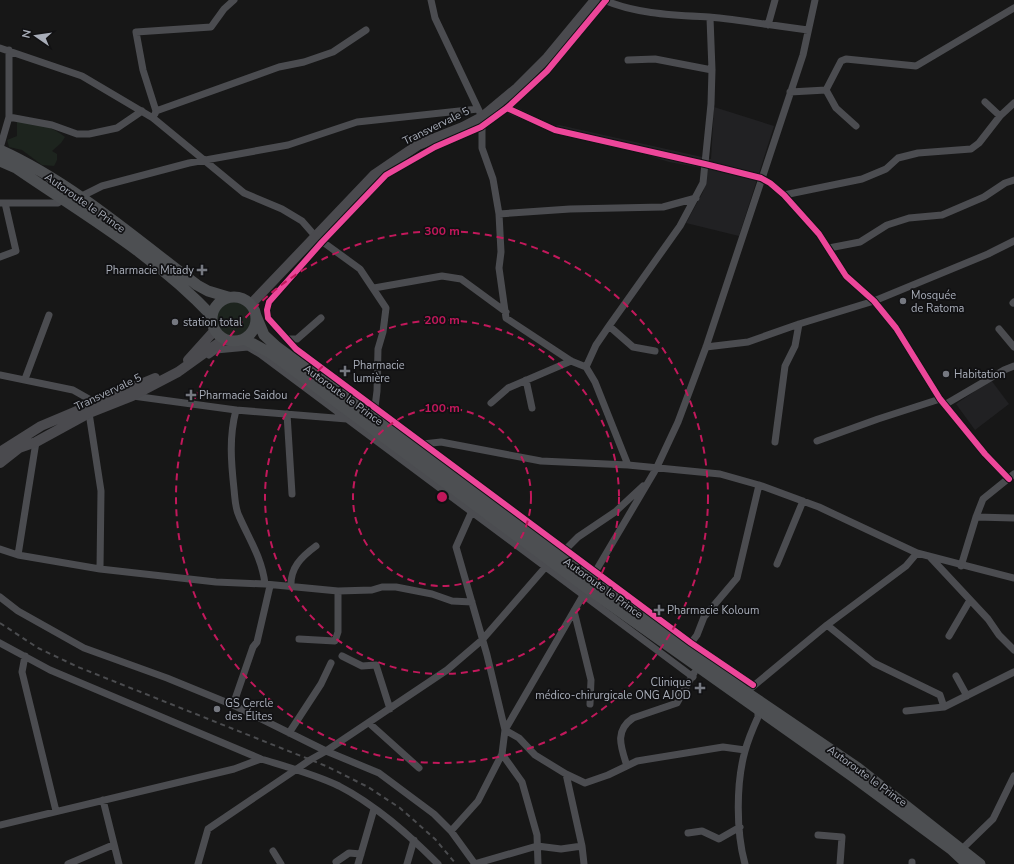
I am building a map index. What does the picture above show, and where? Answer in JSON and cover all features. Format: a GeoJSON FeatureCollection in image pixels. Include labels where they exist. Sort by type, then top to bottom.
{"type":"FeatureCollection","features":[{"type":"Feature","properties":{"kind":"main road","name":"Transvervale 5"},"geometry":{"type":"LineString","coordinates":[[251,304],[319,239],[374,175],[418,145],[463,127],[480,118],[517,88],[547,58],[600,0]]}},
{"type":"Feature","properties":{"kind":"main road","name":"Autoroute le Prince"},"geometry":{"type":"LineString","coordinates":[[0,149],[21,160],[80,197],[197,285],[208,292],[228,297]]}},
{"type":"Feature","properties":{"kind":"main road","name":"Autoroute le Prince"},"geometry":{"type":"LineString","coordinates":[[0,161],[16,168],[117,237],[183,287],[212,316]]}},
{"type":"Feature","properties":{"kind":"main road"},"geometry":{"type":"LineString","coordinates":[[228,297],[241,297],[251,304],[256,316],[254,329],[244,339],[231,341],[224,339],[215,330],[212,316],[218,304],[228,297]]}},
{"type":"Feature","properties":{"kind":"main road","name":"Autoroute le Prince"},"geometry":{"type":"LineString","coordinates":[[256,316],[264,335],[277,347],[340,387],[421,447],[555,558]]}},
{"type":"Feature","properties":{"kind":"main road","name":"Transvervale 5"},"geometry":{"type":"LineString","coordinates":[[0,452],[41,426],[162,376],[186,361],[215,330]]}},
{"type":"Feature","properties":{"kind":"main road","name":"Transvervale 5"},"geometry":{"type":"LineString","coordinates":[[0,463],[19,448],[36,442],[89,413],[132,396],[178,372],[224,339]]}},
{"type":"Feature","properties":{"kind":"main road","name":"Autoroute le Prince"},"geometry":{"type":"LineString","coordinates":[[244,339],[272,354],[283,367],[589,583],[750,689],[858,768],[980,864]]}},
{"type":"Feature","properties":{"kind":"main road","name":"Autoroute le Prince"},"geometry":{"type":"LineString","coordinates":[[589,583],[695,672],[758,711],[852,776],[951,849],[967,864]]}},
{"type":"Feature","properties":{"kind":"street"},"geometry":{"type":"LineString","coordinates":[[155,115],[143,70],[136,32],[211,27],[224,9],[234,0]]}},
{"type":"Feature","properties":{"kind":"street"},"geometry":{"type":"LineString","coordinates":[[431,0],[435,18],[480,118],[482,148],[493,179],[499,214],[501,252],[500,268],[506,318],[571,361],[586,367],[595,382],[628,465]]}},
{"type":"Feature","properties":{"kind":"street"},"geometry":{"type":"LineString","coordinates":[[80,197],[102,186],[204,160],[288,145],[357,122],[480,118],[507,108],[547,71],[600,0],[629,8],[671,15],[710,18],[808,30]]}},
{"type":"Feature","properties":{"kind":"street"},"geometry":{"type":"LineString","coordinates":[[768,25],[775,0]]}},
{"type":"Feature","properties":{"kind":"street"},"geometry":{"type":"LineString","coordinates":[[505,730],[629,516],[647,482],[656,469],[678,422],[706,347],[803,55],[815,0]]}},
{"type":"Feature","properties":{"kind":"street"},"geometry":{"type":"LineString","coordinates":[[826,90],[841,61],[846,59],[916,66],[1014,8]]}},
{"type":"Feature","properties":{"kind":"street"},"geometry":{"type":"LineString","coordinates":[[586,367],[596,345],[608,326],[680,226],[703,183],[711,104],[712,70],[710,18]]}},
{"type":"Feature","properties":{"kind":"street"},"geometry":{"type":"LineString","coordinates":[[155,115],[279,67],[304,62],[333,52],[366,30]]}},
{"type":"Feature","properties":{"kind":"street"},"geometry":{"type":"LineString","coordinates":[[0,48],[82,76],[142,111],[155,115],[204,160],[244,193],[282,209],[302,221],[319,239],[360,269],[386,308],[383,332],[378,349],[375,407]]}},
{"type":"Feature","properties":{"kind":"street"},"geometry":{"type":"LineString","coordinates":[[0,149],[9,117],[9,50]]}},
{"type":"Feature","properties":{"kind":"street"},"geometry":{"type":"LineString","coordinates":[[628,60],[655,59],[712,70]]}},
{"type":"Feature","properties":{"kind":"street"},"geometry":{"type":"LineString","coordinates":[[790,92],[826,90]]}},
{"type":"Feature","properties":{"kind":"street"},"geometry":{"type":"LineString","coordinates":[[826,90],[836,108],[856,126]]}},
{"type":"Feature","properties":{"kind":"street"},"geometry":{"type":"LineString","coordinates":[[985,102],[1000,116]]}},
{"type":"Feature","properties":{"kind":"street"},"geometry":{"type":"LineString","coordinates":[[784,195],[862,179],[886,169],[898,158],[918,153],[971,149],[979,143],[1000,116],[1014,103]]}},
{"type":"Feature","properties":{"kind":"street"},"geometry":{"type":"LineString","coordinates":[[507,108],[555,130],[761,178],[770,183],[784,195],[829,248],[846,276],[874,302],[896,328],[943,402],[985,454],[1011,476],[983,499],[961,566]]}},
{"type":"Feature","properties":{"kind":"street"},"geometry":{"type":"LineString","coordinates":[[9,117],[52,125],[78,134],[89,134],[117,128],[142,111]]}},
{"type":"Feature","properties":{"kind":"street"},"geometry":{"type":"LineString","coordinates":[[829,248],[860,242],[887,225],[909,218],[942,215],[984,197],[1004,183],[1014,180]]}},
{"type":"Feature","properties":{"kind":"street"},"geometry":{"type":"LineString","coordinates":[[499,214],[570,209],[663,207],[696,198]]}},
{"type":"Feature","properties":{"kind":"street"},"geometry":{"type":"LineString","coordinates":[[0,257],[16,251],[2,203],[58,203],[62,200]]}},
{"type":"Feature","properties":{"kind":"street"},"geometry":{"type":"LineString","coordinates":[[319,239],[268,306],[266,310],[268,318],[296,350],[340,387],[375,407],[421,447],[441,442],[541,461],[628,465],[656,469],[666,468],[720,474],[759,485],[803,501],[931,558],[1014,578]]}},
{"type":"Feature","properties":{"kind":"street"},"geometry":{"type":"LineString","coordinates":[[706,347],[748,342],[799,324],[874,302],[982,257],[1014,241]]}},
{"type":"Feature","properties":{"kind":"street"},"geometry":{"type":"LineString","coordinates":[[374,288],[442,276],[461,279],[506,312]]}},
{"type":"Feature","properties":{"kind":"street"},"geometry":{"type":"LineString","coordinates":[[25,379],[50,314]]}},
{"type":"Feature","properties":{"kind":"street"},"geometry":{"type":"LineString","coordinates":[[287,339],[297,339],[321,318]]}},
{"type":"Feature","properties":{"kind":"street"},"geometry":{"type":"LineString","coordinates":[[775,442],[785,366],[795,346],[799,324]]}},
{"type":"Feature","properties":{"kind":"street"},"geometry":{"type":"LineString","coordinates":[[608,326],[633,347],[655,351]]}},
{"type":"Feature","properties":{"kind":"street"},"geometry":{"type":"LineString","coordinates":[[999,330],[1014,346]]}},
{"type":"Feature","properties":{"kind":"street"},"geometry":{"type":"LineString","coordinates":[[178,372],[185,373],[216,350],[248,347],[283,367],[347,419],[472,512],[555,558],[589,583],[691,643],[750,689],[827,625],[906,566],[917,553]]}},
{"type":"Feature","properties":{"kind":"street"},"geometry":{"type":"LineString","coordinates":[[491,403],[508,388],[571,361]]}},
{"type":"Feature","properties":{"kind":"street"},"geometry":{"type":"LineString","coordinates":[[816,442],[878,419],[943,402],[1014,366]]}},
{"type":"Feature","properties":{"kind":"street"},"geometry":{"type":"LineString","coordinates":[[0,375],[73,390],[96,403]]}},
{"type":"Feature","properties":{"kind":"street"},"geometry":{"type":"LineString","coordinates":[[526,380],[532,408]]}},
{"type":"Feature","properties":{"kind":"street"},"geometry":{"type":"LineString","coordinates":[[132,396],[236,410],[347,419]]}},
{"type":"Feature","properties":{"kind":"street"},"geometry":{"type":"LineString","coordinates":[[233,704],[253,647],[258,642],[267,585],[258,555],[236,508],[230,453],[231,429],[236,410]]}},
{"type":"Feature","properties":{"kind":"street"},"geometry":{"type":"LineString","coordinates":[[89,413],[101,491],[100,569]]}},
{"type":"Feature","properties":{"kind":"street"},"geometry":{"type":"LineString","coordinates":[[287,414],[292,494]]}},
{"type":"Feature","properties":{"kind":"street"},"geometry":{"type":"LineString","coordinates":[[18,555],[36,442]]}},
{"type":"Feature","properties":{"kind":"street"},"geometry":{"type":"LineString","coordinates":[[198,864],[208,829],[310,760],[390,710],[447,670],[482,640],[555,558],[615,512],[647,482]]}},
{"type":"Feature","properties":{"kind":"street"},"geometry":{"type":"LineString","coordinates":[[691,643],[698,635],[704,617],[737,578],[759,485]]}},
{"type":"Feature","properties":{"kind":"street"},"geometry":{"type":"LineString","coordinates":[[777,564],[803,501]]}},
{"type":"Feature","properties":{"kind":"street"},"geometry":{"type":"LineString","coordinates":[[451,831],[478,801],[502,754],[505,730],[472,602],[456,547],[472,512]]}},
{"type":"Feature","properties":{"kind":"street"},"geometry":{"type":"LineString","coordinates":[[976,517],[1014,518]]}},
{"type":"Feature","properties":{"kind":"street"},"geometry":{"type":"LineString","coordinates":[[291,587],[290,577],[297,563],[316,546]]}},
{"type":"Feature","properties":{"kind":"street"},"geometry":{"type":"LineString","coordinates":[[0,549],[18,555],[100,569],[216,582],[338,591],[372,590],[382,586],[432,594],[452,601],[472,602]]}},
{"type":"Feature","properties":{"kind":"street"},"geometry":{"type":"LineString","coordinates":[[931,558],[988,619],[999,635],[1014,650]]}},
{"type":"Feature","properties":{"kind":"street"},"geometry":{"type":"LineString","coordinates":[[299,639],[335,641],[338,632],[338,591]]}},
{"type":"Feature","properties":{"kind":"street"},"geometry":{"type":"LineString","coordinates":[[0,597],[18,611],[84,648],[233,704],[326,751],[379,773],[434,814],[451,831],[474,864],[537,846],[561,849],[582,846]]}},
{"type":"Feature","properties":{"kind":"street"},"geometry":{"type":"LineString","coordinates":[[949,636],[970,600]]}},
{"type":"Feature","properties":{"kind":"street"},"geometry":{"type":"LineString","coordinates":[[574,611],[591,680],[590,704]]}},
{"type":"Feature","properties":{"kind":"street"},"geometry":{"type":"LineString","coordinates":[[827,625],[874,663],[940,695],[944,707]]}},
{"type":"Feature","properties":{"kind":"street"},"geometry":{"type":"LineString","coordinates":[[0,643],[50,670],[260,759],[297,769],[339,786],[374,809],[414,840],[438,864]]}},
{"type":"Feature","properties":{"kind":"street"},"geometry":{"type":"LineString","coordinates":[[25,656],[22,672],[56,811]]}},
{"type":"Feature","properties":{"kind":"street"},"geometry":{"type":"LineString","coordinates":[[342,656],[362,666],[376,665],[390,710]]}},
{"type":"Feature","properties":{"kind":"street"},"geometry":{"type":"LineString","coordinates":[[289,733],[321,684],[331,663]]}},
{"type":"Feature","properties":{"kind":"street"},"geometry":{"type":"LineString","coordinates":[[626,766],[619,741],[620,733],[628,722],[633,718],[677,703],[695,672]]}},
{"type":"Feature","properties":{"kind":"street"},"geometry":{"type":"LineString","coordinates":[[906,712],[944,707],[1014,672]]}},
{"type":"Feature","properties":{"kind":"street"},"geometry":{"type":"LineString","coordinates":[[956,676],[967,696]]}},
{"type":"Feature","properties":{"kind":"street"},"geometry":{"type":"LineString","coordinates":[[745,864],[740,827],[740,777],[745,750],[758,717],[758,711]]}},
{"type":"Feature","properties":{"kind":"street"},"geometry":{"type":"LineString","coordinates":[[370,723],[419,768]]}},
{"type":"Feature","properties":{"kind":"street"},"geometry":{"type":"LineString","coordinates":[[505,730],[519,738],[535,755],[566,774],[585,783],[637,761],[723,747],[745,750]]}},
{"type":"Feature","properties":{"kind":"street"},"geometry":{"type":"LineString","coordinates":[[502,754],[522,782],[537,835],[538,864]]}},
{"type":"Feature","properties":{"kind":"street"},"geometry":{"type":"LineString","coordinates":[[0,825],[234,769],[260,759]]}},
{"type":"Feature","properties":{"kind":"street"},"geometry":{"type":"LineString","coordinates":[[566,774],[582,846],[584,864]]}},
{"type":"Feature","properties":{"kind":"street"},"geometry":{"type":"LineString","coordinates":[[962,849],[993,819],[1014,776]]}},
{"type":"Feature","properties":{"kind":"street"},"geometry":{"type":"LineString","coordinates":[[103,800],[113,845],[119,864]]}},
{"type":"Feature","properties":{"kind":"street"},"geometry":{"type":"LineString","coordinates":[[358,864],[374,809]]}},
{"type":"Feature","properties":{"kind":"street"},"geometry":{"type":"LineString","coordinates":[[688,833],[702,831],[720,839],[740,827]]}},
{"type":"Feature","properties":{"kind":"street"},"geometry":{"type":"LineString","coordinates":[[818,835],[842,837],[840,864]]}},
{"type":"Feature","properties":{"kind":"street"},"geometry":{"type":"LineString","coordinates":[[407,864],[414,840]]}},
{"type":"Feature","properties":{"kind":"street"},"geometry":{"type":"LineString","coordinates":[[68,864],[113,845]]}},
{"type":"Feature","properties":{"kind":"street"},"geometry":{"type":"LineString","coordinates":[[273,851],[281,864]]}},
{"type":"Feature","properties":{"kind":"street"},"geometry":{"type":"LineString","coordinates":[[336,862],[349,853],[361,854]]}},
{"type":"Feature","properties":{"kind":"shaded area"},"geometry":{"type":"Polygon","coordinates":[[[514,106],[555,126],[559,125],[711,159],[714,107],[774,126],[739,236],[686,223],[703,192],[708,169],[669,162],[614,144],[553,131],[508,114],[514,106]]]}},
{"type":"Feature","properties":{"kind":"shaded area"},"geometry":{"type":"Polygon","coordinates":[[[17,122],[30,122],[49,127],[65,137],[52,151],[57,154],[57,160],[54,166],[42,165],[22,150],[9,147],[7,140],[17,136],[17,122]]]}},
{"type":"Feature","properties":{"kind":"shaded area"},"geometry":{"type":"Polygon","coordinates":[[[236,301],[246,306],[250,312],[250,326],[246,332],[240,336],[230,337],[220,332],[216,326],[215,316],[220,306],[226,302],[236,301]]]}},
{"type":"Feature","properties":{"kind":"shaded area"},"geometry":{"type":"Polygon","coordinates":[[[991,380],[1009,404],[975,430],[956,404],[991,380]]]}},
{"type":"Feature","properties":{"kind":"railway"},"geometry":{"type":"LineString","coordinates":[[0,623],[38,648],[78,667],[326,766],[368,787],[400,808],[435,839],[456,864]]}},
{"type":"Feature","properties":{"kind":"cycle path"},"geometry":{"type":"LineString","coordinates":[[606,0],[547,71],[507,108],[481,127],[435,147],[386,175],[322,242],[269,302],[267,310],[268,318],[296,349],[691,643],[753,685]]}},
{"type":"Feature","properties":{"kind":"cycle path"},"geometry":{"type":"LineString","coordinates":[[507,108],[555,130],[705,164],[761,178],[770,183],[784,195],[819,234],[846,276],[874,301],[896,328],[940,399],[985,454],[1009,479]]}},
{"type":"Feature","properties":{"kind":"place","name":"Pharmacie Mitady"},"geometry":{"type":"Point","coordinates":[202,270]}},
{"type":"Feature","properties":{"kind":"place","name":"Mosquée de Ratoma"},"geometry":{"type":"Point","coordinates":[903,301]}},
{"type":"Feature","properties":{"kind":"place","name":"station total"},"geometry":{"type":"Point","coordinates":[175,322]}},
{"type":"Feature","properties":{"kind":"place","name":"Pharmacie lumière"},"geometry":{"type":"Point","coordinates":[345,371]}},
{"type":"Feature","properties":{"kind":"place","name":"Habitation"},"geometry":{"type":"Point","coordinates":[946,374]}},
{"type":"Feature","properties":{"kind":"place","name":"Pharmacie Saidou"},"geometry":{"type":"Point","coordinates":[191,395]}},
{"type":"Feature","properties":{"kind":"place","name":"Pharmacie Koloum"},"geometry":{"type":"Point","coordinates":[659,610]}},
{"type":"Feature","properties":{"kind":"place","name":"Clinique médico-chirurgicale ONG AJOD"},"geometry":{"type":"Point","coordinates":[700,688]}},
{"type":"Feature","properties":{"kind":"place","name":"GS Cercle des Élites"},"geometry":{"type":"Point","coordinates":[217,709]}}]}
